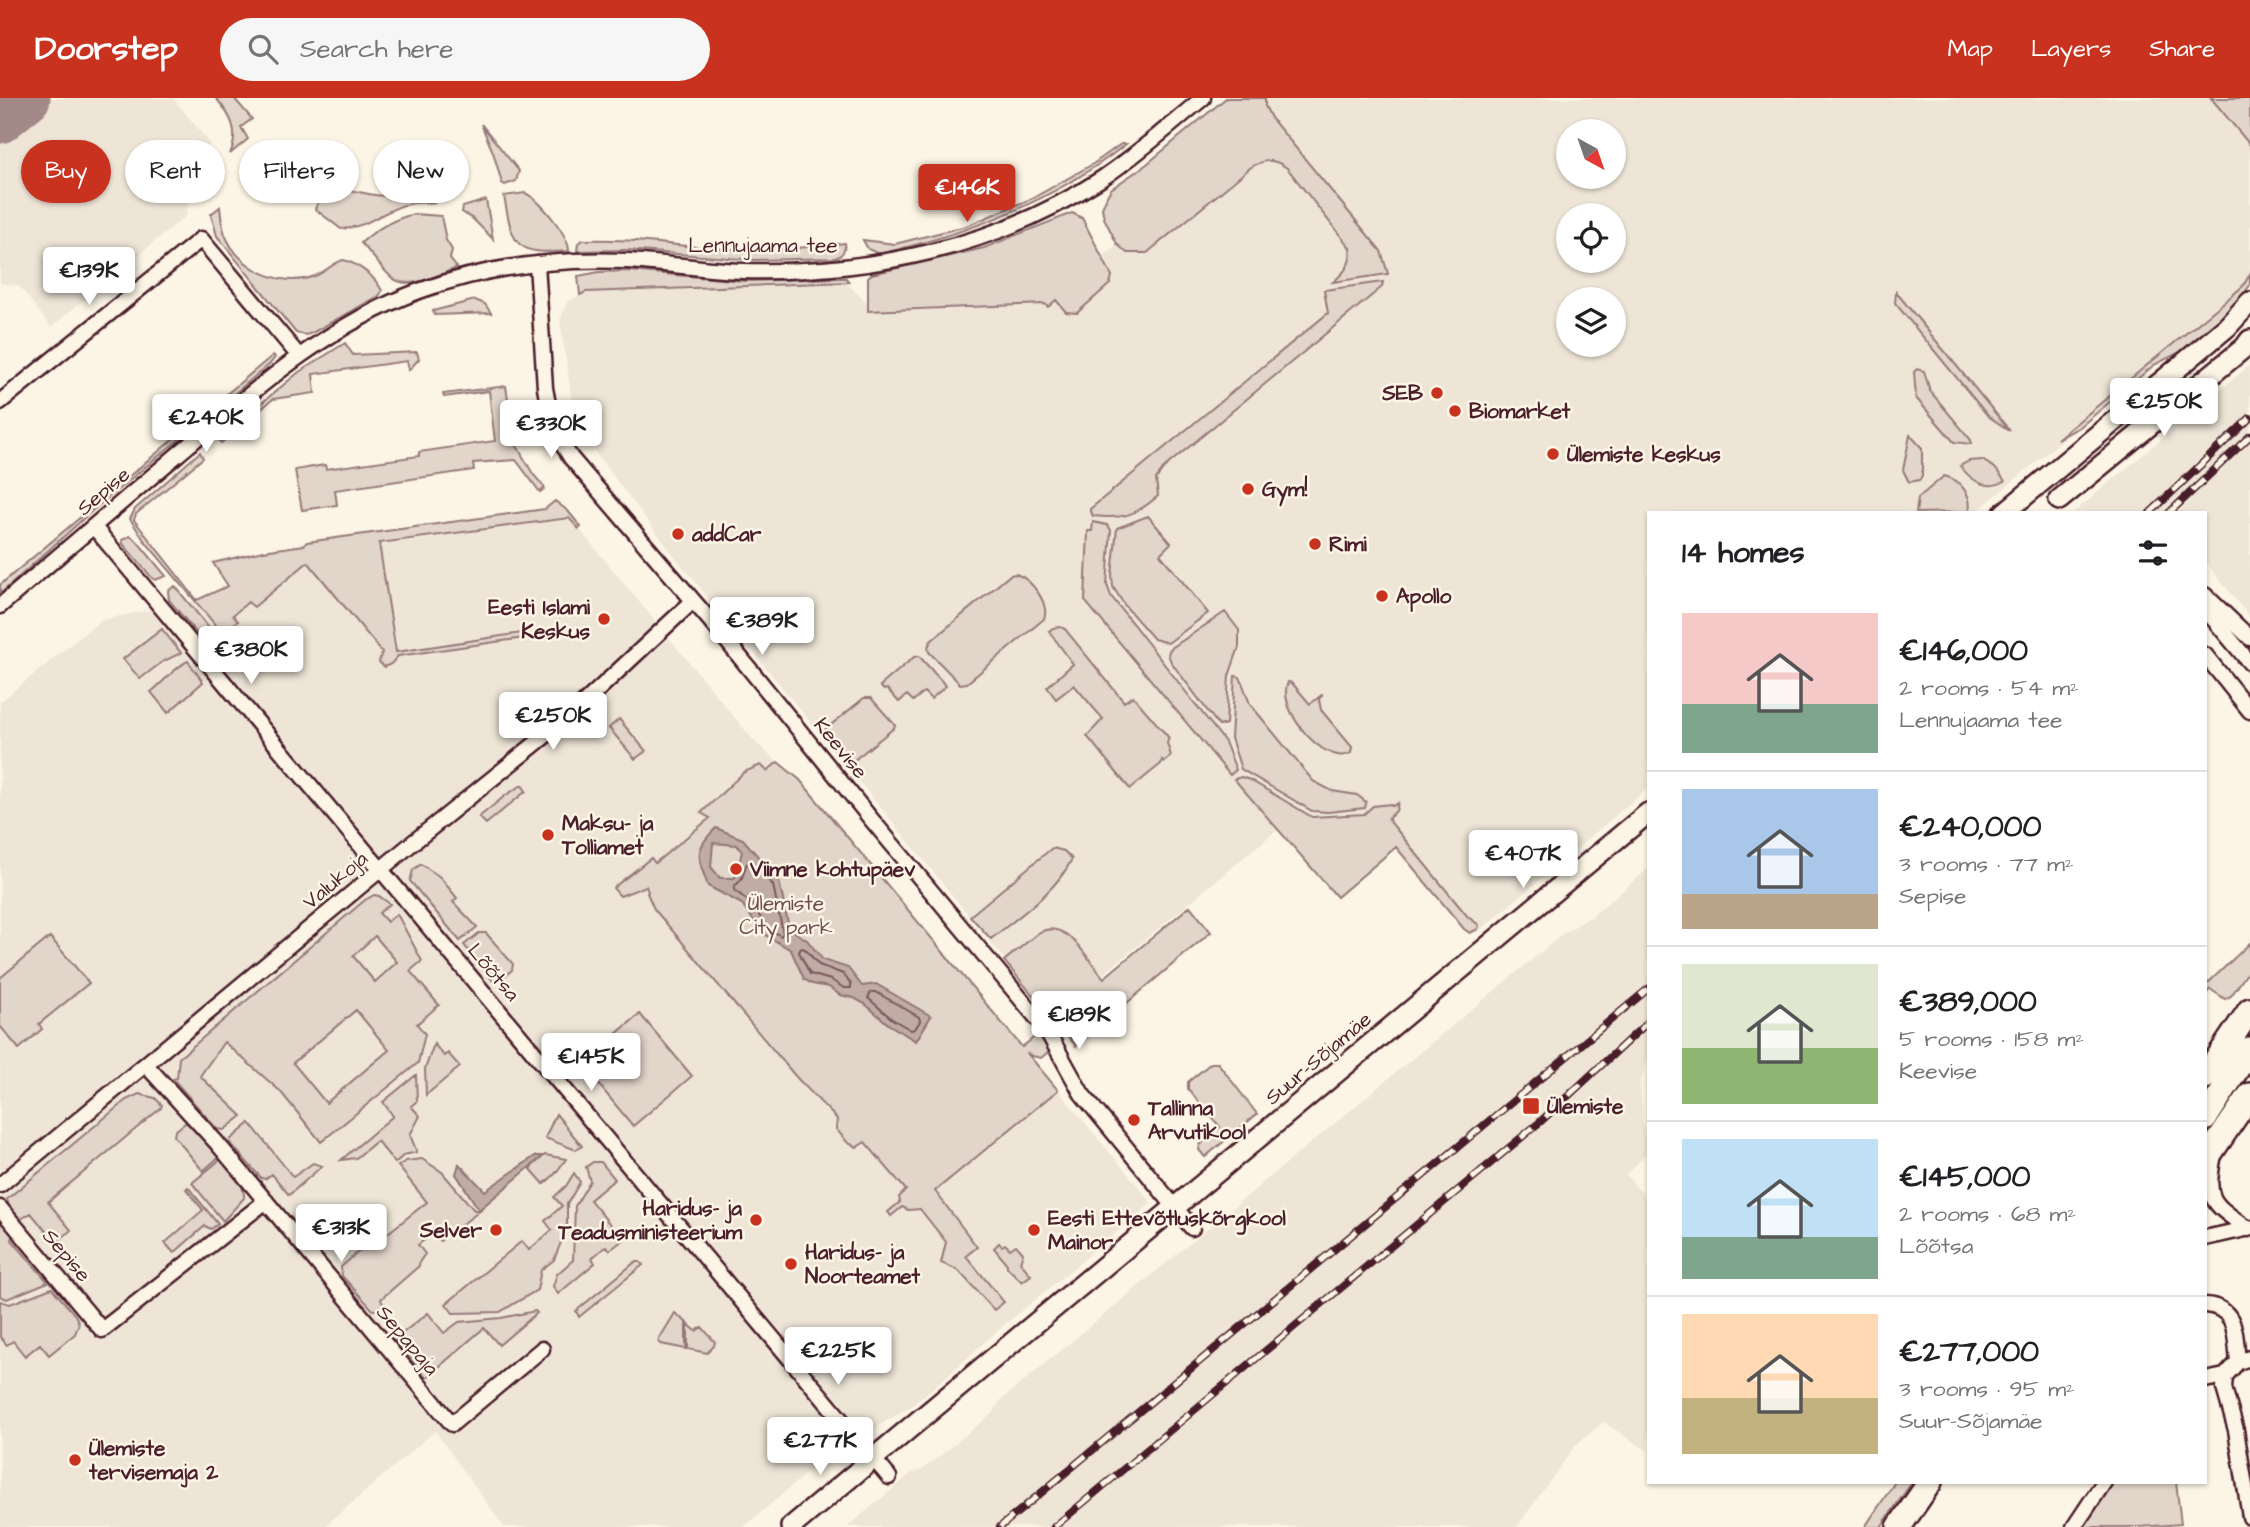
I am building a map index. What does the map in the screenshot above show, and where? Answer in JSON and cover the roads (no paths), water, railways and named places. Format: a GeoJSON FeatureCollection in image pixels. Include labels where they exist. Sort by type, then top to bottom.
{"type":"FeatureCollection","features":[{"type":"Feature","properties":{"kind":"highway"},"geometry":{"type":"LineString","coordinates":[[2207,1074],[2250,1010]]}},
{"type":"Feature","properties":{"kind":"highway"},"geometry":{"type":"LineString","coordinates":[[2207,1116],[2250,1049]]}},
{"type":"Feature","properties":{"kind":"highway"},"geometry":{"type":"LineString","coordinates":[[2210,1153],[2250,1095]]}},
{"type":"Feature","properties":{"kind":"highway"},"geometry":{"type":"LineString","coordinates":[[1899,1527],[1928,1484]]}},
{"type":"Feature","properties":{"kind":"main road"},"geometry":{"type":"LineString","coordinates":[[2006,511],[2227,327],[2250,302]]}},
{"type":"Feature","properties":{"kind":"main road"},"geometry":{"type":"LineString","coordinates":[[2059,500],[2248,344]]}},
{"type":"Feature","properties":{"kind":"main road","name":"Suur-Sõjamäe"},"geometry":{"type":"LineString","coordinates":[[791,1527],[1647,814]]}},
{"type":"Feature","properties":{"kind":"street","name":"Lennujaama tee"},"geometry":{"type":"LineString","coordinates":[[298,355],[367,314],[418,292],[465,277],[537,264],[629,261],[743,271],[801,270],[857,266],[919,256],[969,242],[1015,225],[1062,202],[1123,164],[1203,98]]}},
{"type":"Feature","properties":{"kind":"street"},"geometry":{"type":"LineString","coordinates":[[0,402],[201,239],[298,355]]}},
{"type":"Feature","properties":{"kind":"street","name":"Keevise"},"geometry":{"type":"LineString","coordinates":[[537,264],[545,388],[550,415],[561,442],[1046,1029],[1082,1094],[1192,1228]]}},
{"type":"Feature","properties":{"kind":"street","name":"Sepise"},"geometry":{"type":"LineString","coordinates":[[0,606],[298,355]]}},
{"type":"Feature","properties":{"kind":"street","name":"Lõõtsa"},"geometry":{"type":"LineString","coordinates":[[94,527],[889,1477]]}},
{"type":"Feature","properties":{"kind":"street"},"geometry":{"type":"LineString","coordinates":[[2207,597],[2250,638]]}},
{"type":"Feature","properties":{"kind":"street","name":"Valukoja"},"geometry":{"type":"LineString","coordinates":[[0,1185],[570,715],[693,601]]}},
{"type":"Feature","properties":{"kind":"street"},"geometry":{"type":"LineString","coordinates":[[2207,608],[2250,663]]}},
{"type":"Feature","properties":{"kind":"street"},"geometry":{"type":"LineString","coordinates":[[2207,658],[2250,712]]}},
{"type":"Feature","properties":{"kind":"street","name":"Sepapaja"},"geometry":{"type":"LineString","coordinates":[[146,1065],[217,1143],[452,1424],[542,1349]]}},
{"type":"Feature","properties":{"kind":"street"},"geometry":{"type":"LineString","coordinates":[[2210,1153],[2211,1197],[2216,1206],[2249,1229]]}},
{"type":"Feature","properties":{"kind":"street","name":"Sepise"},"geometry":{"type":"LineString","coordinates":[[0,1208],[102,1330],[266,1201]]}},
{"type":"Feature","properties":{"kind":"street"},"geometry":{"type":"LineString","coordinates":[[2207,1238],[2249,1229]]}},
{"type":"Feature","properties":{"kind":"street"},"geometry":{"type":"LineString","coordinates":[[2207,1306],[2218,1306],[2228,1313],[2244,1360],[2225,1376],[2207,1380]]}},
{"type":"Feature","properties":{"kind":"street"},"geometry":{"type":"LineString","coordinates":[[2225,1376],[2224,1388],[2236,1430],[2250,1517]]}},
{"type":"Feature","properties":{"kind":"street"},"geometry":{"type":"LineString","coordinates":[[2074,1527],[2103,1484]]}},
{"type":"Feature","properties":{"kind":"water"},"geometry":{"type":"Polygon","coordinates":[[[716,828],[743,839],[779,881],[789,928],[807,940],[823,960],[848,968],[862,986],[876,984],[931,1016],[916,1041],[888,1024],[865,1004],[804,979],[791,950],[762,933],[742,904],[708,886],[700,855],[716,828]],[[713,843],[711,867],[720,878],[735,878],[742,852],[737,845],[713,843]]]}},
{"type":"Feature","properties":{"kind":"water"},"geometry":{"type":"Polygon","coordinates":[[[535,1156],[543,1156],[479,1210],[456,1174],[459,1164],[485,1191],[535,1156]]]}},
{"type":"Feature","properties":{"kind":"railway"},"geometry":{"type":"LineString","coordinates":[[2152,511],[2250,418]]}},
{"type":"Feature","properties":{"kind":"railway"},"geometry":{"type":"LineString","coordinates":[[2171,511],[2250,436]]}},
{"type":"Feature","properties":{"kind":"railway"},"geometry":{"type":"LineString","coordinates":[[1000,1527],[1647,990]]}},
{"type":"Feature","properties":{"kind":"railway"},"geometry":{"type":"LineString","coordinates":[[1054,1527],[1540,1122],[1647,1023]]}},
{"type":"Feature","properties":{"kind":"place","name":"SEB"},"geometry":{"type":"Point","coordinates":[1437,393]}},
{"type":"Feature","properties":{"kind":"place","name":"Biomarket"},"geometry":{"type":"Point","coordinates":[1455,411]}},
{"type":"Feature","properties":{"kind":"place","name":"Ülemiste keskus"},"geometry":{"type":"Point","coordinates":[1553,454]}},
{"type":"Feature","properties":{"kind":"place","name":"Gym!"},"geometry":{"type":"Point","coordinates":[1248,489]}},
{"type":"Feature","properties":{"kind":"place","name":"addCar"},"geometry":{"type":"Point","coordinates":[678,534]}},
{"type":"Feature","properties":{"kind":"place","name":"Rimi"},"geometry":{"type":"Point","coordinates":[1315,544]}},
{"type":"Feature","properties":{"kind":"place","name":"Apollo"},"geometry":{"type":"Point","coordinates":[1382,596]}},
{"type":"Feature","properties":{"kind":"place","name":"Eesti Islami Keskus"},"geometry":{"type":"Point","coordinates":[604,619]}},
{"type":"Feature","properties":{"kind":"place","name":"Maksu- ja Tolliamet"},"geometry":{"type":"Point","coordinates":[548,835]}},
{"type":"Feature","properties":{"kind":"place","name":"Viimne kohtupäev"},"geometry":{"type":"Point","coordinates":[736,869]}},
{"type":"Feature","properties":{"kind":"place","name":"Ülemiste"},"geometry":{"type":"Point","coordinates":[1531,1106]}},
{"type":"Feature","properties":{"kind":"place","name":"Tallinna Arvutikool"},"geometry":{"type":"Point","coordinates":[1134,1120]}},
{"type":"Feature","properties":{"kind":"place","name":"Haridus- ja Teadusministeerium"},"geometry":{"type":"Point","coordinates":[756,1220]}},
{"type":"Feature","properties":{"kind":"place","name":"Selver"},"geometry":{"type":"Point","coordinates":[496,1230]}},
{"type":"Feature","properties":{"kind":"place","name":"Eesti Ettevõtluskõrgkool Mainor"},"geometry":{"type":"Point","coordinates":[1034,1230]}},
{"type":"Feature","properties":{"kind":"place","name":"Haridus- ja Noorteamet"},"geometry":{"type":"Point","coordinates":[791,1264]}},
{"type":"Feature","properties":{"kind":"place","name":"Ülemiste tervisemaja 2"},"geometry":{"type":"Point","coordinates":[75,1460]}},
{"type":"Feature","properties":{"kind":"park label","name":"Ülemiste City park"},"geometry":{"type":"Point","coordinates":[786,915]}}]}
